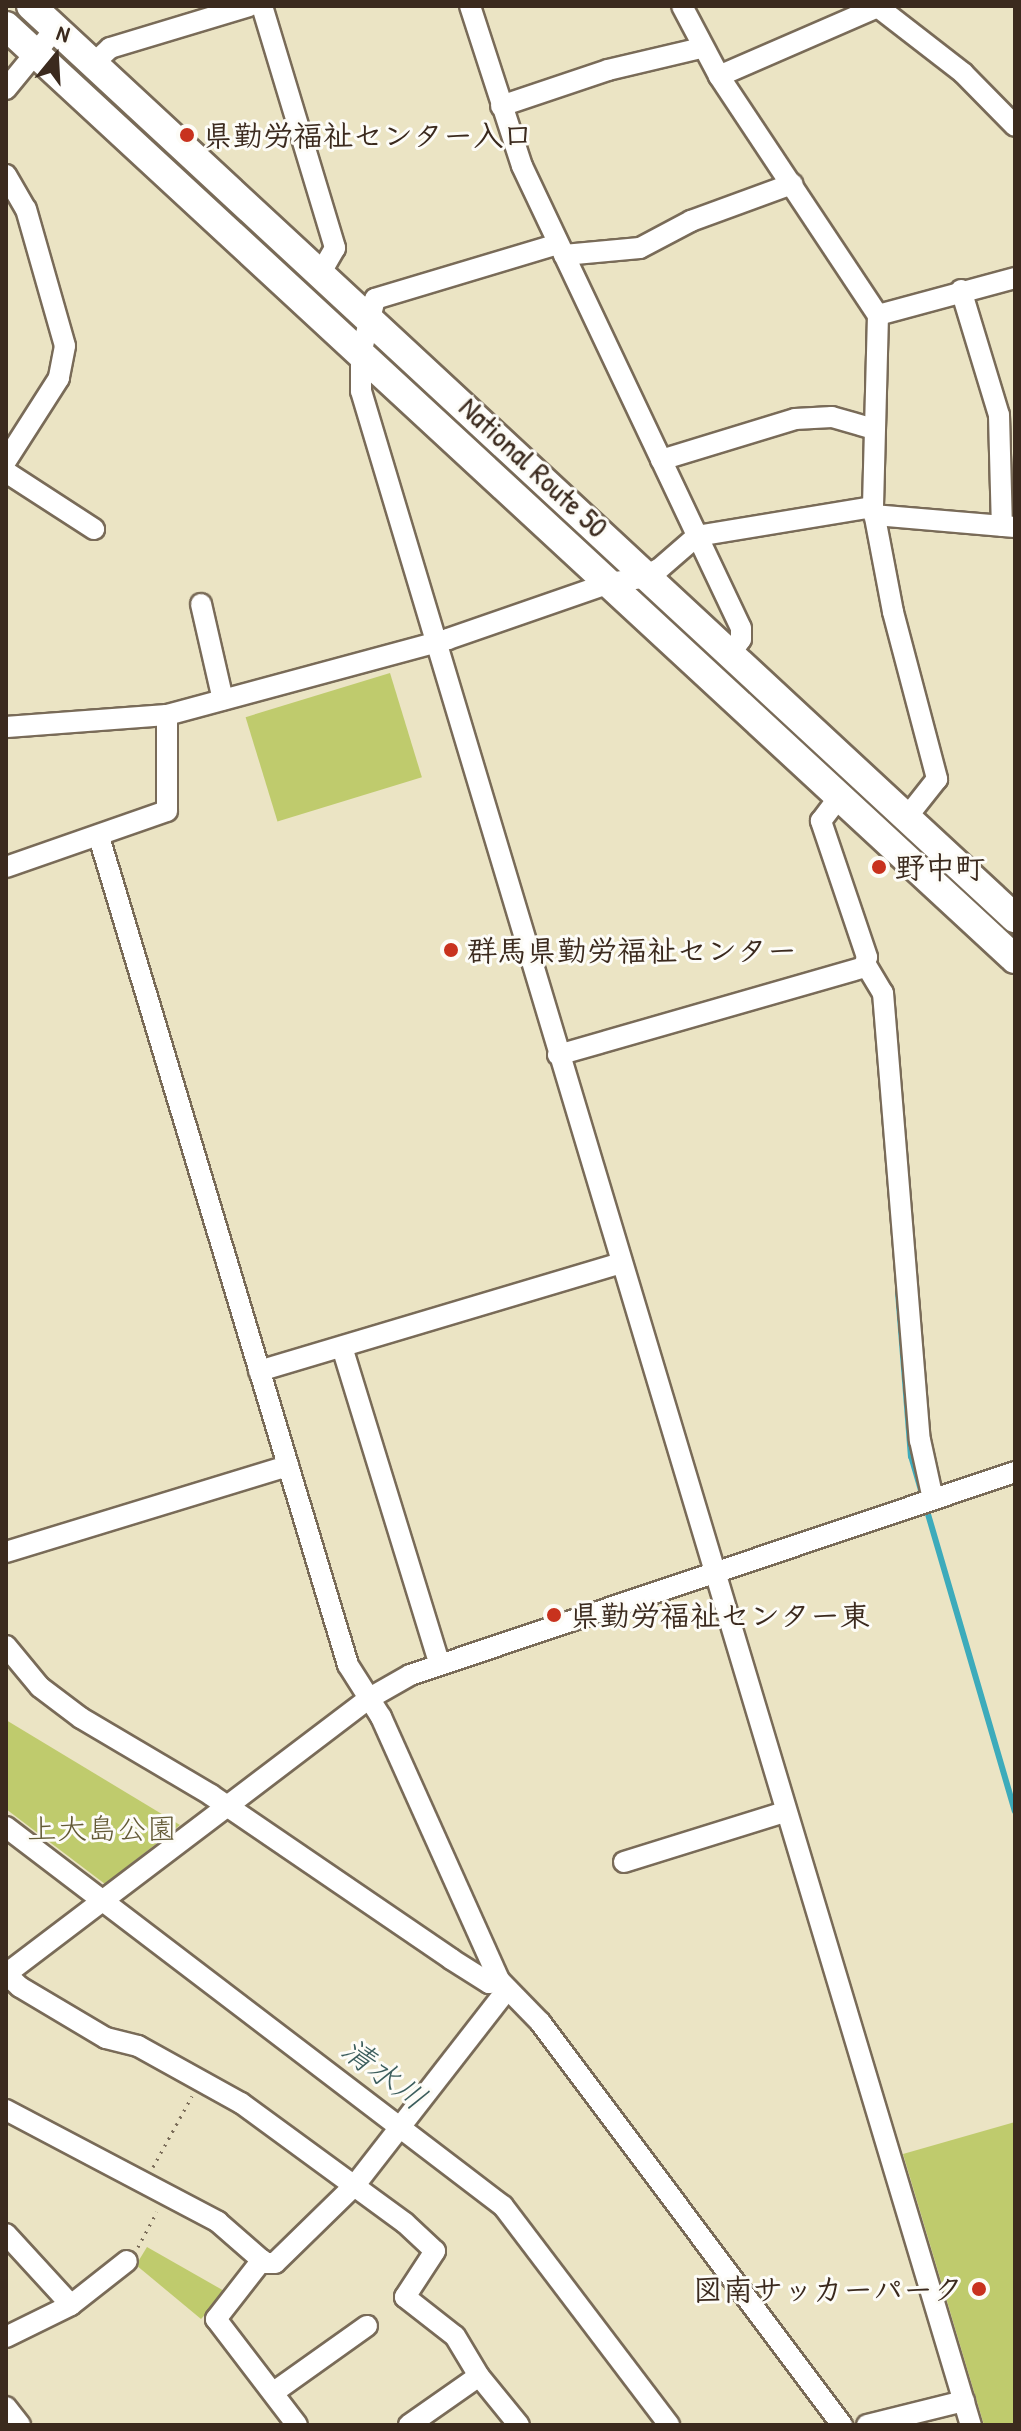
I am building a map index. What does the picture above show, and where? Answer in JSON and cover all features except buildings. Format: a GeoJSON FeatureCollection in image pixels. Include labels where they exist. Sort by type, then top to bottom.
{"type":"FeatureCollection","features":[{"type":"Feature","properties":{"kind":"highway","name":"National Route 50"},"geometry":{"type":"LineString","coordinates":[[31,6],[1015,918]]}},
{"type":"Feature","properties":{"kind":"highway","name":"National Route 50"},"geometry":{"type":"LineString","coordinates":[[6,26],[1015,959]]}},
{"type":"Feature","properties":{"kind":"street"},"geometry":{"type":"LineString","coordinates":[[94,63],[110,48],[249,6]]}},
{"type":"Feature","properties":{"kind":"street"},"geometry":{"type":"LineString","coordinates":[[262,6],[335,248],[320,274]]}},
{"type":"Feature","properties":{"kind":"street"},"geometry":{"type":"LineString","coordinates":[[470,6],[501,106],[561,250],[741,628],[741,639],[730,654]]}},
{"type":"Feature","properties":{"kind":"street"},"geometry":{"type":"LineString","coordinates":[[682,6],[701,48],[878,315],[881,354],[874,429],[874,511],[893,612],[936,772],[934,788],[907,817]]}},
{"type":"Feature","properties":{"kind":"street"},"geometry":{"type":"LineString","coordinates":[[719,76],[879,6],[963,73],[1015,126]]}},
{"type":"Feature","properties":{"kind":"street"},"geometry":{"type":"LineString","coordinates":[[6,89],[34,51],[56,28]]}},
{"type":"Feature","properties":{"kind":"street"},"geometry":{"type":"LineString","coordinates":[[501,106],[608,70],[701,48]]}},
{"type":"Feature","properties":{"kind":"street"},"geometry":{"type":"LineString","coordinates":[[6,175],[26,209],[65,346],[59,378],[6,461]]}},
{"type":"Feature","properties":{"kind":"street"},"geometry":{"type":"LineString","coordinates":[[792,184],[691,221],[640,248],[561,250],[380,296],[367,316],[361,353],[365,409],[971,2425]]}},
{"type":"Feature","properties":{"kind":"street"},"geometry":{"type":"LineString","coordinates":[[878,315],[961,290],[1015,278]]}},
{"type":"Feature","properties":{"kind":"street"},"geometry":{"type":"LineString","coordinates":[[6,727],[167,715],[223,700],[527,615],[610,583],[647,576],[697,536],[874,511],[1008,527],[999,415],[961,290]]}},
{"type":"Feature","properties":{"kind":"street"},"geometry":{"type":"LineString","coordinates":[[661,460],[795,419],[832,417],[874,429]]}},
{"type":"Feature","properties":{"kind":"street"},"geometry":{"type":"LineString","coordinates":[[6,472],[94,529]]}},
{"type":"Feature","properties":{"kind":"street"},"geometry":{"type":"LineString","coordinates":[[201,604],[223,700]]}},
{"type":"Feature","properties":{"kind":"street"},"geometry":{"type":"LineString","coordinates":[[6,867],[99,837],[169,807],[167,715]]}},
{"type":"Feature","properties":{"kind":"street"},"geometry":{"type":"LineString","coordinates":[[839,797],[826,807],[821,821],[849,896],[866,965],[883,993],[920,1440],[933,1499]]}},
{"type":"Feature","properties":{"kind":"street"},"geometry":{"type":"LineString","coordinates":[[99,837],[348,1665],[381,1717],[503,1985],[540,2022],[842,2425]]}},
{"type":"Feature","properties":{"kind":"street"},"geometry":{"type":"LineString","coordinates":[[558,1055],[866,965]]}},
{"type":"Feature","properties":{"kind":"street"},"geometry":{"type":"LineString","coordinates":[[259,1371],[621,1263]]}},
{"type":"Feature","properties":{"kind":"street"},"geometry":{"type":"LineString","coordinates":[[342,1347],[439,1662]]}},
{"type":"Feature","properties":{"kind":"street"},"geometry":{"type":"LineString","coordinates":[[6,1552],[288,1466]]}},
{"type":"Feature","properties":{"kind":"street"},"geometry":{"type":"LineString","coordinates":[[519,2425],[479,2376],[455,2336],[405,2297],[435,2251],[355,2185],[241,2103],[199,2083],[138,2046],[106,2038],[20,1987],[6,1974],[368,1699],[439,1662],[1015,1472]]}},
{"type":"Feature","properties":{"kind":"street"},"geometry":{"type":"LineString","coordinates":[[6,1648],[54,1699],[225,1807],[451,1959],[489,1983],[503,1985]]}},
{"type":"Feature","properties":{"kind":"street"},"geometry":{"type":"LineString","coordinates":[[624,1862],[785,1812]]}},
{"type":"Feature","properties":{"kind":"street"},"geometry":{"type":"LineString","coordinates":[[6,1827],[510,2212],[669,2425]]}},
{"type":"Feature","properties":{"kind":"street"},"geometry":{"type":"LineString","coordinates":[[6,2110],[228,2228],[270,2265],[284,2257],[355,2185],[503,1985]]}},
{"type":"Feature","properties":{"kind":"street"},"geometry":{"type":"LineString","coordinates":[[6,2234],[71,2305]]}},
{"type":"Feature","properties":{"kind":"street"},"geometry":{"type":"LineString","coordinates":[[262,2260],[216,2319],[297,2425]]}},
{"type":"Feature","properties":{"kind":"street"},"geometry":{"type":"LineString","coordinates":[[6,2337],[71,2305],[127,2261]]}},
{"type":"Feature","properties":{"kind":"street"},"geometry":{"type":"LineString","coordinates":[[274,2392],[367,2326]]}},
{"type":"Feature","properties":{"kind":"street"},"geometry":{"type":"LineString","coordinates":[[409,2425],[479,2376]]}},
{"type":"Feature","properties":{"kind":"street"},"geometry":{"type":"LineString","coordinates":[[867,2425],[964,2401]]}},
{"type":"Feature","properties":{"kind":"street"},"geometry":{"type":"LineString","coordinates":[[6,2407],[20,2425]]}},
{"type":"Feature","properties":{"kind":"path"},"geometry":{"type":"LineString","coordinates":[[144,2183],[199,2083]]}},
{"type":"Feature","properties":{"kind":"path"},"geometry":{"type":"LineString","coordinates":[[127,2261],[163,2193]]}},
{"type":"Feature","properties":{"kind":"green space"},"geometry":{"type":"Polygon","coordinates":[[[390,673],[422,777],[277,821],[246,717],[390,673]]]}},
{"type":"Feature","properties":{"kind":"green space","name":"上大島公園"},"geometry":{"type":"Polygon","coordinates":[[[6,1720],[180,1825],[105,1884],[6,1809],[6,1720]]]}},
{"type":"Feature","properties":{"kind":"green space","name":"図南サッカーパーク"},"geometry":{"type":"Polygon","coordinates":[[[1015,2122],[1015,2425],[984,2425],[903,2154],[1015,2122]]]}},
{"type":"Feature","properties":{"kind":"green space"},"geometry":{"type":"Polygon","coordinates":[[[147,2247],[226,2292],[201,2319],[136,2265],[147,2247]]]}},
{"type":"Feature","properties":{"kind":"waterway"},"geometry":{"type":"LineString","coordinates":[[898,1292],[911,1456],[1015,1811]]}},
{"type":"Feature","properties":{"kind":"place","name":"県勤労福祉センター入口"},"geometry":{"type":"Point","coordinates":[187,135]}},
{"type":"Feature","properties":{"kind":"place","name":"野中町"},"geometry":{"type":"Point","coordinates":[879,867]}},
{"type":"Feature","properties":{"kind":"place","name":"群馬県勤労福祉センター"},"geometry":{"type":"Point","coordinates":[451,950]}},
{"type":"Feature","properties":{"kind":"place","name":"県勤労福祉センター東"},"geometry":{"type":"Point","coordinates":[554,1615]}},
{"type":"Feature","properties":{"kind":"place","name":"図南サッカーパーク"},"geometry":{"type":"Point","coordinates":[979,2289]}},
{"type":"Feature","properties":{"kind":"water label","name":"清水川"},"geometry":{"type":"Point","coordinates":[384,2074]}}]}
